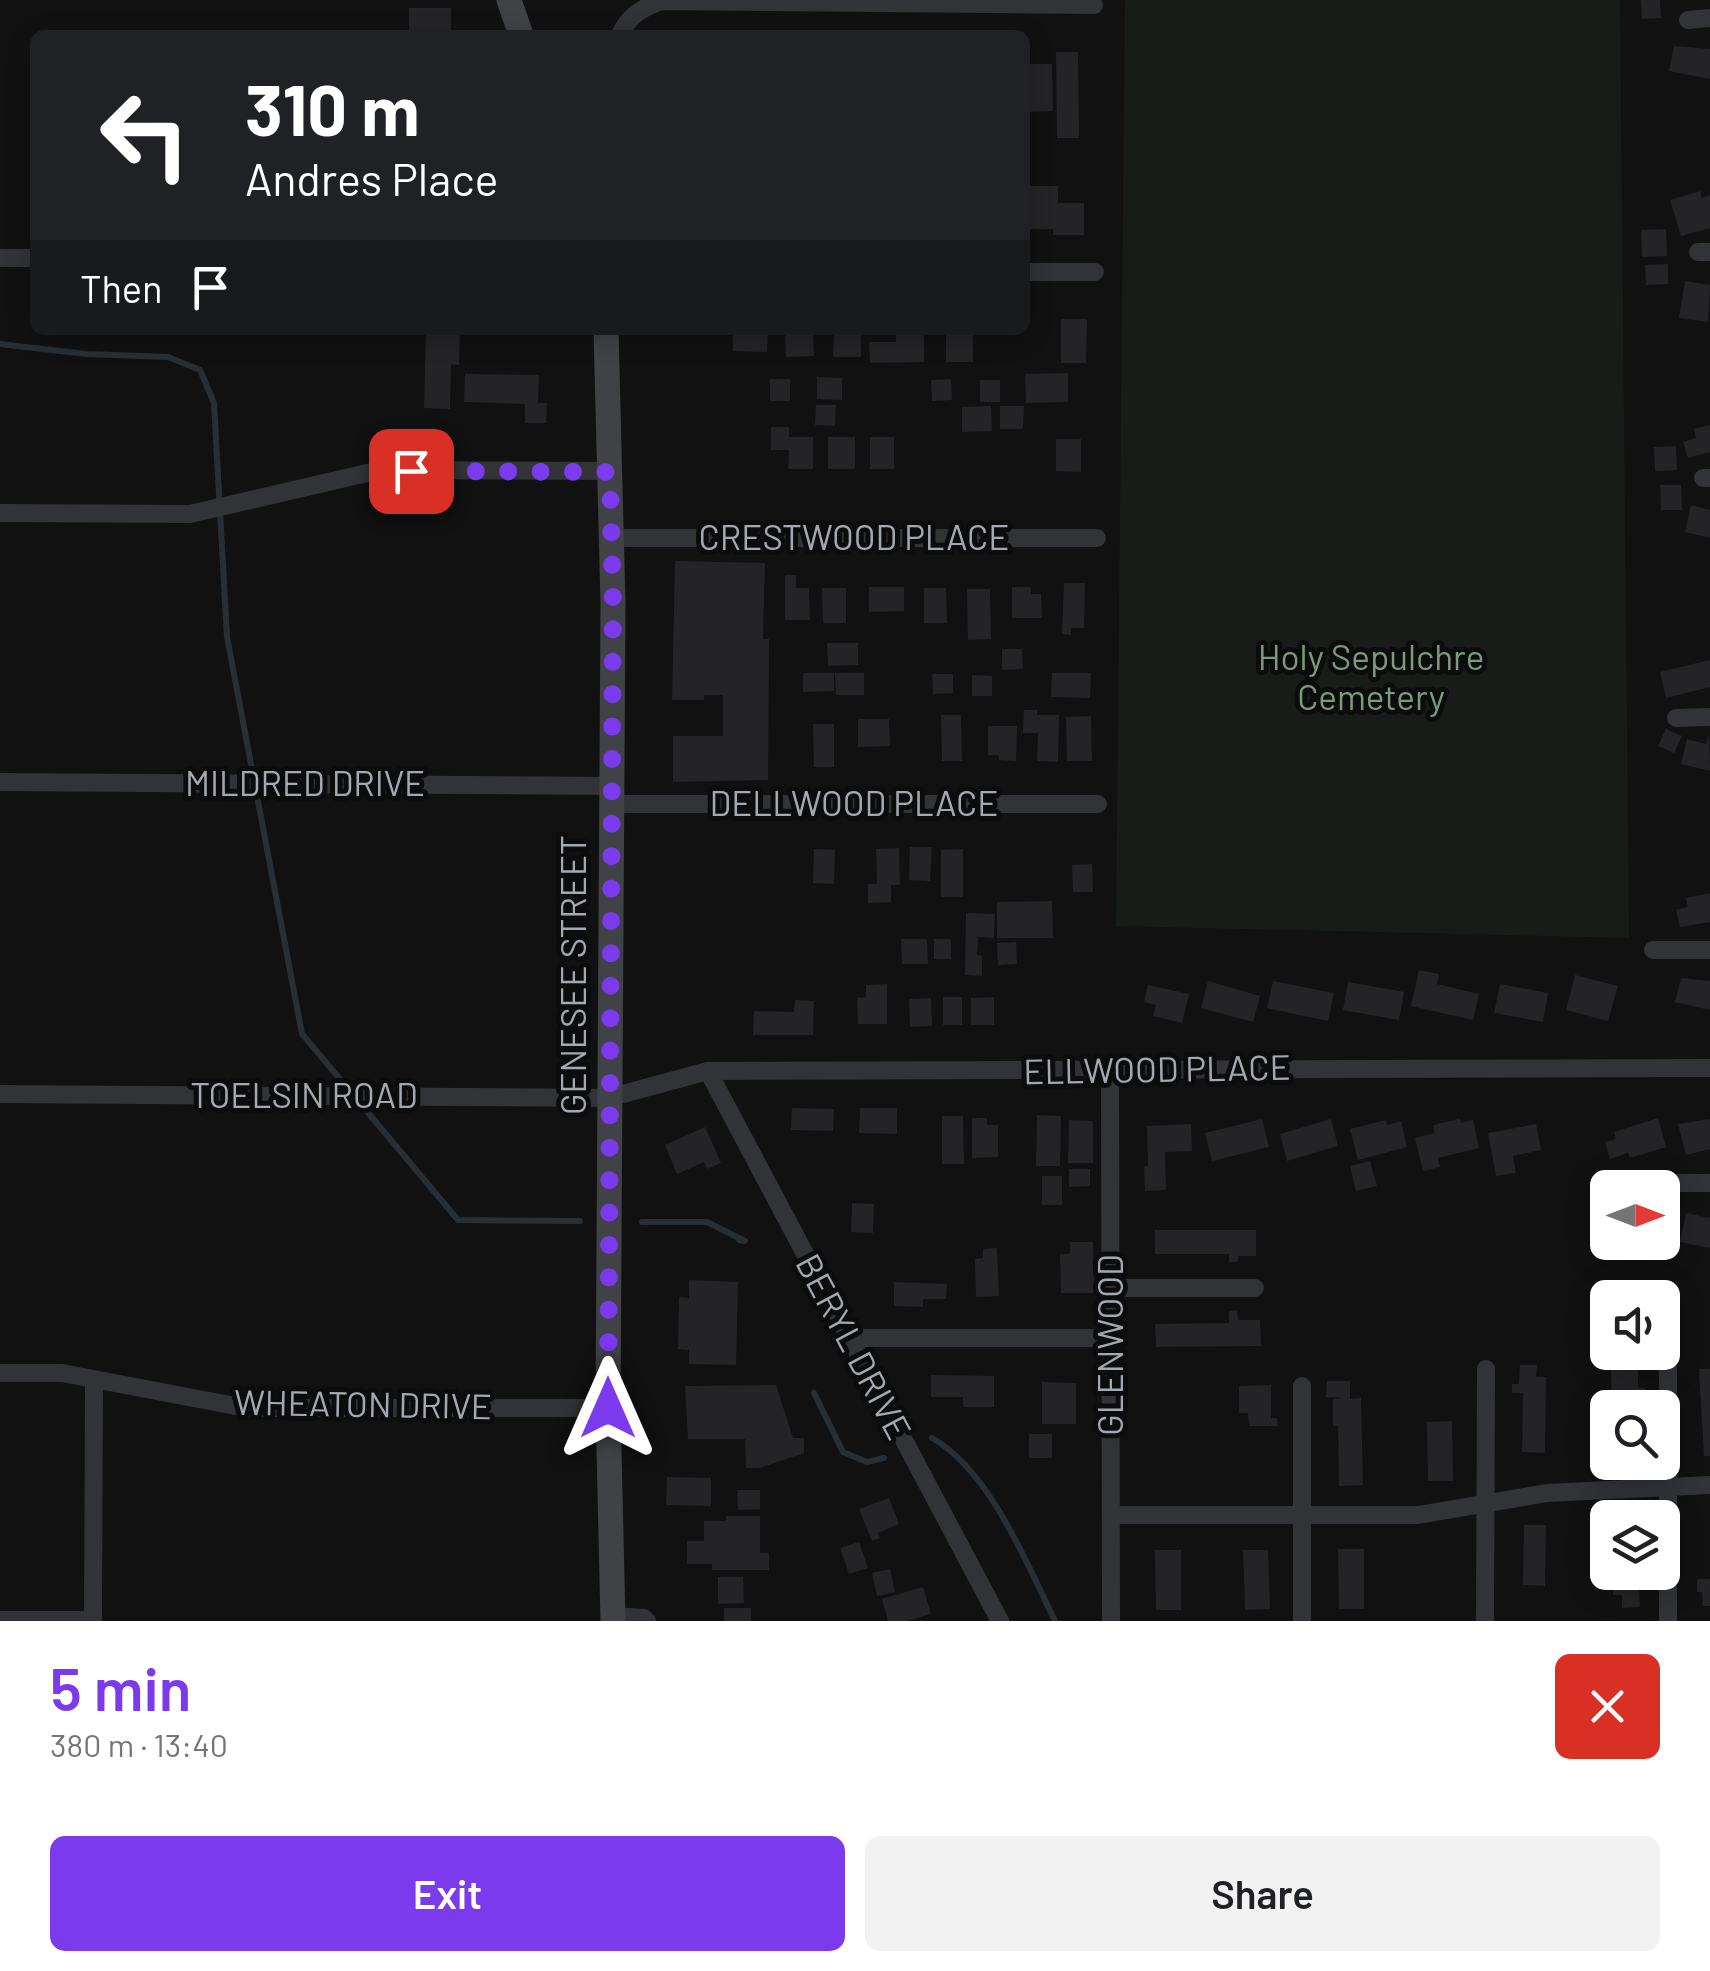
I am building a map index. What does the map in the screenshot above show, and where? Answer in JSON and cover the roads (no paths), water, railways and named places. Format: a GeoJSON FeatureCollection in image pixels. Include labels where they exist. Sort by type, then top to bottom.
{"type":"FeatureCollection","features":[{"type":"Feature","properties":{"kind":"main road"},"geometry":{"type":"LineString","coordinates":[[509,0],[519,30]]}},
{"type":"Feature","properties":{"kind":"main road","name":"GENESEE STREET"},"geometry":{"type":"LineString","coordinates":[[606,335],[612,538],[608,1098],[612,1618]]}},
{"type":"Feature","properties":{"kind":"street"},"geometry":{"type":"LineString","coordinates":[[623,30],[643,8],[661,1],[1094,5]]}},
{"type":"Feature","properties":{"kind":"street"},"geometry":{"type":"LineString","coordinates":[[1688,20],[1710,18]]}},
{"type":"Feature","properties":{"kind":"street"},"geometry":{"type":"LineString","coordinates":[[0,258],[30,258]]}},
{"type":"Feature","properties":{"kind":"street"},"geometry":{"type":"LineString","coordinates":[[1030,272],[1095,272]]}},
{"type":"Feature","properties":{"kind":"street"},"geometry":{"type":"LineString","coordinates":[[0,513],[190,514],[380,470],[610,472]]}},
{"type":"Feature","properties":{"kind":"street","name":"CRESTWOOD PLACE"},"geometry":{"type":"LineString","coordinates":[[612,538],[1097,538]]}},
{"type":"Feature","properties":{"kind":"street"},"geometry":{"type":"LineString","coordinates":[[1676,718],[1710,717]]}},
{"type":"Feature","properties":{"kind":"street","name":"MILDRED DRIVE"},"geometry":{"type":"LineString","coordinates":[[0,782],[610,795]]}},
{"type":"Feature","properties":{"kind":"street","name":"DELLWOOD PLACE"},"geometry":{"type":"LineString","coordinates":[[610,795],[1098,804]]}},
{"type":"Feature","properties":{"kind":"street"},"geometry":{"type":"LineString","coordinates":[[1653,950],[1710,950]]}},
{"type":"Feature","properties":{"kind":"street","name":"ELLWOOD PLACE"},"geometry":{"type":"LineString","coordinates":[[608,1098],[708,1071],[1710,1068]]}},
{"type":"Feature","properties":{"kind":"street","name":"GLENWOOD"},"geometry":{"type":"LineString","coordinates":[[1110,1070],[1111,1621]]}},
{"type":"Feature","properties":{"kind":"street","name":"BERYL DRIVE"},"geometry":{"type":"LineString","coordinates":[[708,1071],[1000,1621]]}},
{"type":"Feature","properties":{"kind":"street","name":"TOELSIN ROAD"},"geometry":{"type":"LineString","coordinates":[[0,1094],[608,1098]]}},
{"type":"Feature","properties":{"kind":"street"},"geometry":{"type":"LineString","coordinates":[[1680,1183],[1710,1183]]}},
{"type":"Feature","properties":{"kind":"street"},"geometry":{"type":"LineString","coordinates":[[1111,1288],[1255,1288]]}},
{"type":"Feature","properties":{"kind":"street"},"geometry":{"type":"LineString","coordinates":[[848,1338],[1111,1338]]}},
{"type":"Feature","properties":{"kind":"street"},"geometry":{"type":"LineString","coordinates":[[1485,1619],[1486,1369]]}},
{"type":"Feature","properties":{"kind":"street"},"geometry":{"type":"LineString","coordinates":[[1668,1370],[1668,1621]]}},
{"type":"Feature","properties":{"kind":"street","name":"WHEATON DRIVE"},"geometry":{"type":"LineString","coordinates":[[0,1373],[62,1373],[246,1408],[608,1408]]}},
{"type":"Feature","properties":{"kind":"street"},"geometry":{"type":"LineString","coordinates":[[0,1620],[93,1621],[94,1379]]}},
{"type":"Feature","properties":{"kind":"street"},"geometry":{"type":"LineString","coordinates":[[1302,1386],[1302,1620]]}},
{"type":"Feature","properties":{"kind":"street"},"geometry":{"type":"LineString","coordinates":[[1111,1515],[1418,1515],[1547,1493],[1710,1485]]}},
{"type":"Feature","properties":{"kind":"street"},"geometry":{"type":"LineString","coordinates":[[612,1618],[646,1621]]}},
{"type":"Feature","properties":{"kind":"waterway"},"geometry":{"type":"LineString","coordinates":[[0,344],[86,354],[168,357],[200,370],[214,403],[227,637],[302,1034],[351,1092]]}},
{"type":"Feature","properties":{"kind":"waterway"},"geometry":{"type":"LineString","coordinates":[[359,1102],[458,1220],[580,1221]]}},
{"type":"Feature","properties":{"kind":"waterway"},"geometry":{"type":"LineString","coordinates":[[642,1222],[707,1222],[745,1241],[739,1240]]}},
{"type":"Feature","properties":{"kind":"waterway"},"geometry":{"type":"LineString","coordinates":[[814,1393],[843,1452],[867,1462],[884,1458]]}},
{"type":"Feature","properties":{"kind":"waterway"},"geometry":{"type":"LineString","coordinates":[[932,1438],[953,1453],[989,1495],[1055,1621]]}},
{"type":"Feature","properties":{"kind":"park label","name":"Holy Sepulchre Cemetery"},"geometry":{"type":"Point","coordinates":[1371,678]}}]}
